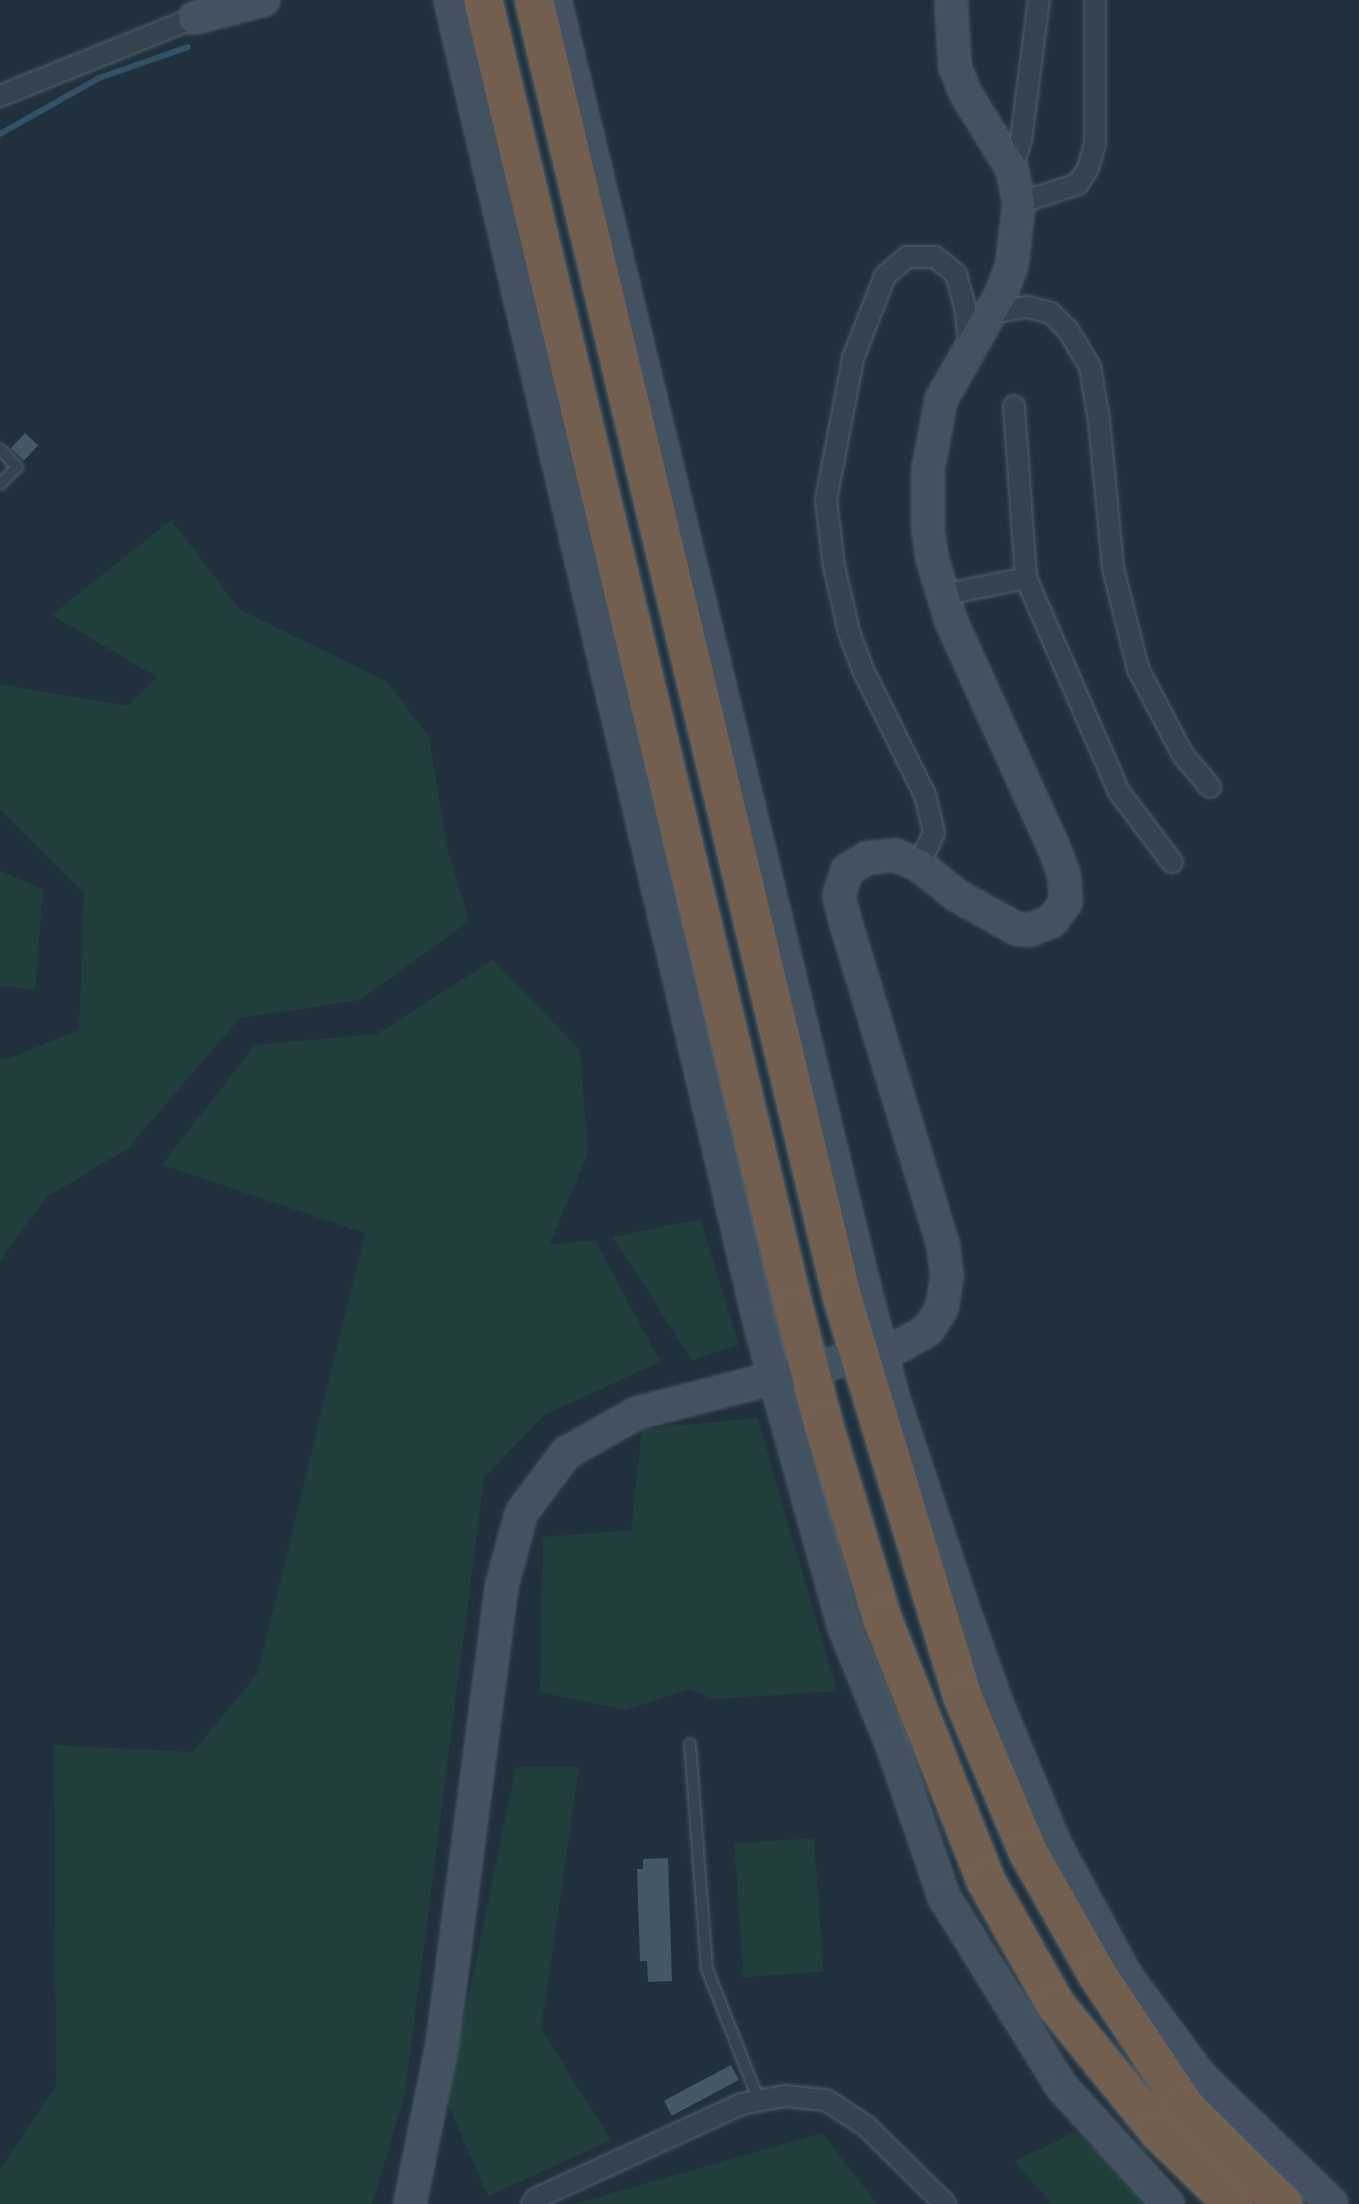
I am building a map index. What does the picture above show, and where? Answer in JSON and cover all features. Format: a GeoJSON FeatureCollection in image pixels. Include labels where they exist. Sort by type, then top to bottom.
{"type":"FeatureCollection","features":[{"type":"Feature","properties":{"kind":"highway"},"geometry":{"type":"LineString","coordinates":[[483,0],[792,1374],[882,1618],[986,1881],[1056,2005],[1158,2131],[1233,2204]]}},
{"type":"Feature","properties":{"kind":"highway"},"geometry":{"type":"LineString","coordinates":[[531,3],[757,947],[963,1698],[1028,1852],[1097,1974],[1184,2105],[1283,2204]]}},
{"type":"Feature","properties":{"kind":"street"},"geometry":{"type":"LineString","coordinates":[[0,96],[194,18],[264,0]]}},
{"type":"Feature","properties":{"kind":"street"},"geometry":{"type":"LineString","coordinates":[[450,0],[792,1374],[844,1627],[892,1745],[944,1897],[1062,2087],[1168,2204]]}},
{"type":"Feature","properties":{"kind":"street"},"geometry":{"type":"LineString","coordinates":[[410,2204],[442,2046],[502,1584],[522,1512],[566,1453],[637,1413],[900,1346],[928,1330],[942,1308],[947,1276],[943,1245],[839,895],[847,870],[867,858],[895,855],[919,865],[956,895],[1017,929],[1030,930],[1052,921],[1066,902],[1064,875],[1054,848],[942,595],[928,530],[928,470],[941,400],[992,313],[1012,265],[1019,203],[1012,169],[966,94],[955,67],[951,0]]}},
{"type":"Feature","properties":{"kind":"street"},"geometry":{"type":"LineString","coordinates":[[1012,169],[1021,140],[1039,0]]}},
{"type":"Feature","properties":{"kind":"street"},"geometry":{"type":"LineString","coordinates":[[1019,203],[1078,184],[1088,168],[1095,143],[1095,0]]}},
{"type":"Feature","properties":{"kind":"street"},"geometry":{"type":"LineString","coordinates":[[531,3],[870,1354],[996,1701],[1054,1842],[1127,1977],[1201,2077],[1332,2204]]}},
{"type":"Feature","properties":{"kind":"street"},"geometry":{"type":"LineString","coordinates":[[919,865],[934,833],[925,795],[863,670],[849,632],[834,566],[826,500],[853,358],[885,276],[907,257],[935,257],[956,274],[965,307],[970,348]]}},
{"type":"Feature","properties":{"kind":"street"},"geometry":{"type":"LineString","coordinates":[[992,313],[1027,307],[1051,313],[1068,330],[1090,367],[1099,420],[1113,568],[1138,669],[1183,755],[1210,787]]}},
{"type":"Feature","properties":{"kind":"street"},"geometry":{"type":"LineString","coordinates":[[1014,406],[1026,578],[1119,792],[1172,862]]}},
{"type":"Feature","properties":{"kind":"street"},"geometry":{"type":"LineString","coordinates":[[942,595],[1026,578]]}},
{"type":"Feature","properties":{"kind":"street"},"geometry":{"type":"LineString","coordinates":[[532,2204],[537,2198],[741,2104],[785,2096],[826,2100],[866,2126],[945,2204]]}},
{"type":"Feature","properties":{"kind":"lane"},"geometry":{"type":"LineString","coordinates":[[0,449],[17,467],[0,484]]}},
{"type":"Feature","properties":{"kind":"lane"},"geometry":{"type":"LineString","coordinates":[[690,1744],[707,1969],[759,2101]]}},
{"type":"Feature","properties":{"kind":"green space"},"geometry":{"type":"Polygon","coordinates":[[[171,520],[239,609],[386,681],[429,737],[447,849],[469,921],[360,1000],[240,1018],[128,1148],[47,1197],[0,1260],[0,1058],[8,1059],[79,1030],[84,893],[0,809],[0,684],[127,706],[157,677],[52,615],[171,520]]]}},
{"type":"Feature","properties":{"kind":"green space"},"geometry":{"type":"Polygon","coordinates":[[[0,871],[43,889],[35,990],[0,986],[0,871]]]}},
{"type":"Feature","properties":{"kind":"green space"},"geometry":{"type":"Polygon","coordinates":[[[493,960],[580,1050],[588,1153],[549,1245],[595,1240],[660,1362],[544,1415],[484,1478],[405,2094],[372,2204],[0,2204],[0,2170],[56,2086],[54,1745],[193,1752],[258,1673],[365,1233],[162,1165],[255,1045],[377,1034],[493,960]]]}},
{"type":"Feature","properties":{"kind":"green space"},"geometry":{"type":"Polygon","coordinates":[[[700,1219],[739,1345],[692,1360],[613,1237],[700,1219]]]}},
{"type":"Feature","properties":{"kind":"green space"},"geometry":{"type":"Polygon","coordinates":[[[757,1418],[837,1691],[714,1699],[690,1689],[625,1710],[540,1692],[543,1537],[631,1530],[642,1429],[757,1418]]]}},
{"type":"Feature","properties":{"kind":"green space"},"geometry":{"type":"Polygon","coordinates":[[[516,1767],[579,1767],[541,2029],[611,2140],[488,2196],[447,2102],[516,1767]]]}},
{"type":"Feature","properties":{"kind":"green space"},"geometry":{"type":"Polygon","coordinates":[[[814,1838],[823,1972],[744,1977],[734,1844],[814,1838]]]}},
{"type":"Feature","properties":{"kind":"green space"},"geometry":{"type":"Polygon","coordinates":[[[1076,2132],[1157,2204],[1052,2204],[1014,2161],[1076,2132]]]}},
{"type":"Feature","properties":{"kind":"green space"},"geometry":{"type":"Polygon","coordinates":[[[822,2133],[877,2204],[575,2204],[822,2133]]]}},
{"type":"Feature","properties":{"kind":"building"},"geometry":{"type":"Polygon","coordinates":[[[25,433],[38,445],[24,461],[11,448],[25,433]]]}},
{"type":"Feature","properties":{"kind":"building"},"geometry":{"type":"Polygon","coordinates":[[[668,1858],[672,1981],[648,1982],[647,1961],[640,1961],[637,1869],[643,1869],[643,1859],[668,1858]]]}},
{"type":"Feature","properties":{"kind":"building"},"geometry":{"type":"Polygon","coordinates":[[[731,2065],[739,2080],[672,2116],[664,2101],[731,2065]]]}},
{"type":"Feature","properties":{"kind":"waterway"},"geometry":{"type":"LineString","coordinates":[[0,134],[99,78],[188,47]]}}]}
